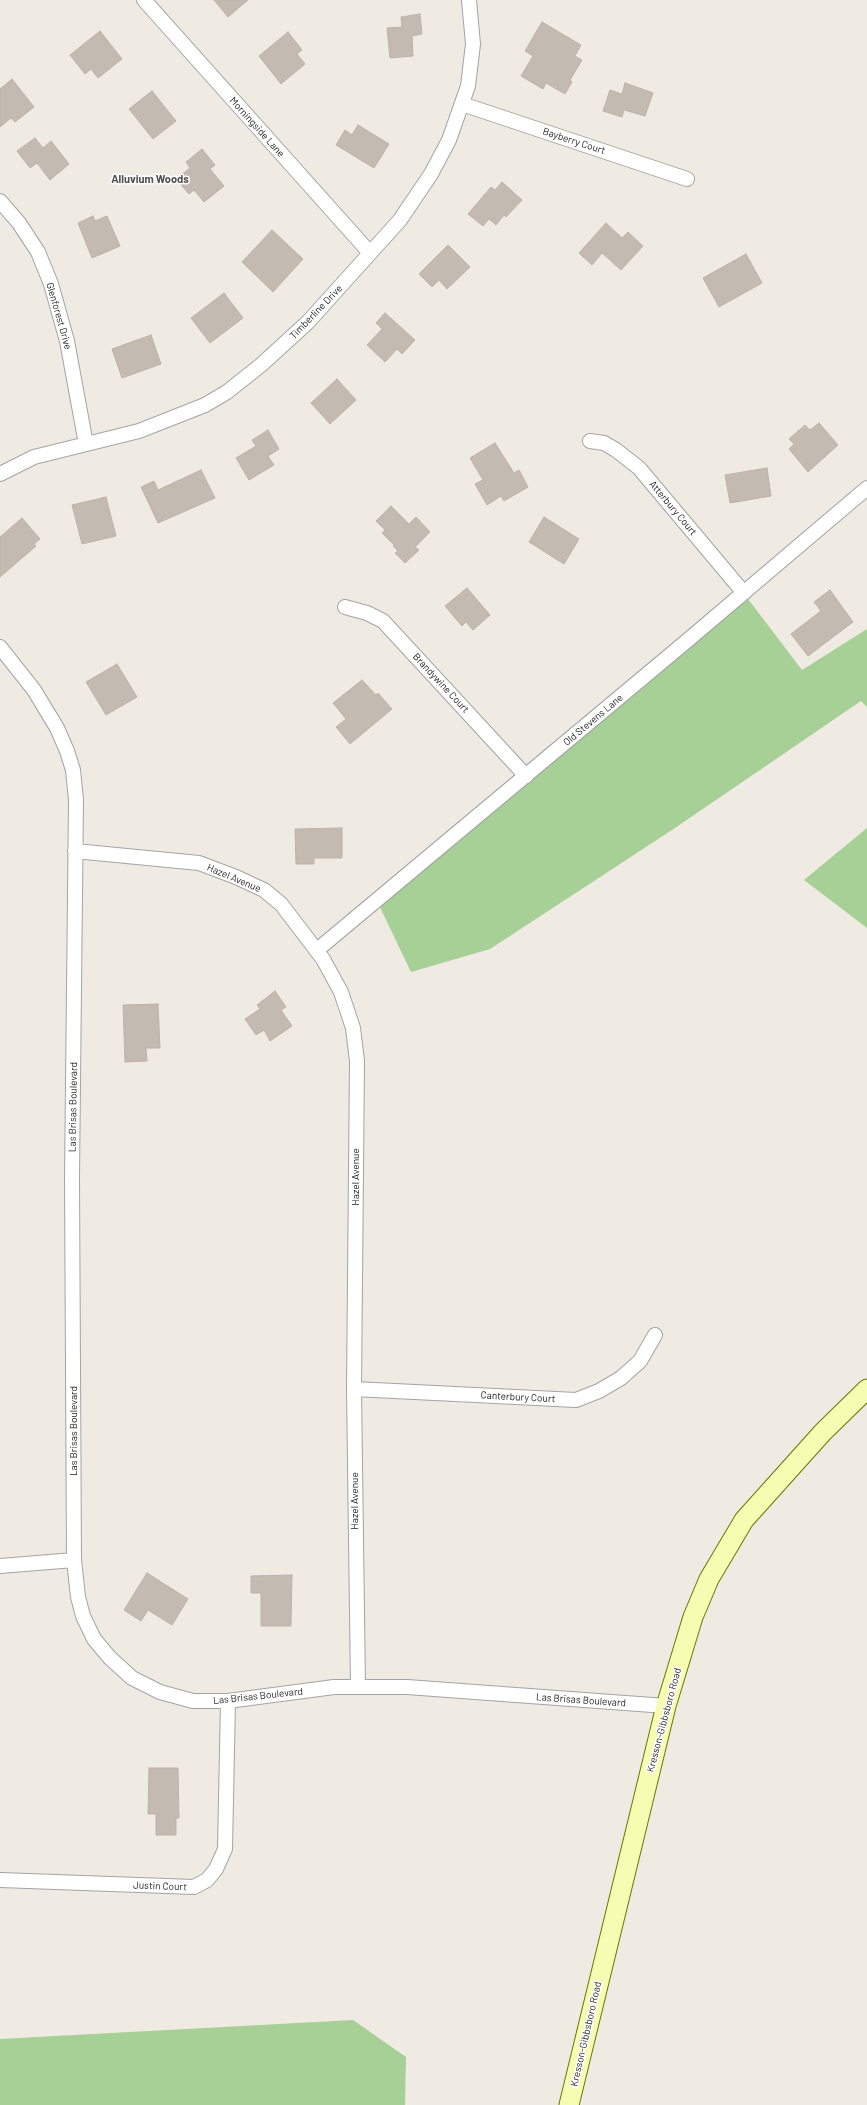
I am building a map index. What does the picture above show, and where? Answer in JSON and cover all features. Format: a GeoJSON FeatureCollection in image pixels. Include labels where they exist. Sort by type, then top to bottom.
{"type":"FeatureCollection","features":[{"type":"Feature","properties":{"kind":"street","name":"Morningside Lane"},"geometry":{"type":"LineString","coordinates":[[144,0],[370,253]]}},
{"type":"Feature","properties":{"kind":"street","name":"Timberline Drive"},"geometry":{"type":"LineString","coordinates":[[0,474],[34,457],[139,431],[205,405],[226,392],[261,365],[308,322],[400,220],[431,174],[449,140],[468,86],[473,44],[469,0]]}},
{"type":"Feature","properties":{"kind":"street","name":"Bayberry Court"},"geometry":{"type":"LineString","coordinates":[[462,104],[687,178]]}},
{"type":"Feature","properties":{"kind":"street","name":"Glenforest Drive"},"geometry":{"type":"LineString","coordinates":[[0,200],[19,223],[38,252],[51,284],[67,341],[86,444]]}},
{"type":"Feature","properties":{"kind":"street","name":"Atterbury Court"},"geometry":{"type":"LineString","coordinates":[[590,441],[604,443],[616,450],[639,468],[744,593]]}},
{"type":"Feature","properties":{"kind":"street","name":"Old Stevens Lane"},"geometry":{"type":"LineString","coordinates":[[317,950],[744,593],[867,488]]}},
{"type":"Feature","properties":{"kind":"street","name":"Brandywine Court"},"geometry":{"type":"LineString","coordinates":[[344,608],[367,613],[383,620],[526,776]]}},
{"type":"Feature","properties":{"kind":"street","name":"Las Brisas Boulevard"},"geometry":{"type":"LineString","coordinates":[[0,647],[34,690],[57,728],[67,750],[73,770],[76,800],[72,1178],[74,1560],[78,1597],[83,1616],[94,1639],[110,1658],[132,1678],[160,1692],[193,1701],[228,1701],[334,1687],[407,1687],[666,1706]]}},
{"type":"Feature","properties":{"kind":"street","name":"Hazel Avenue"},"geometry":{"type":"LineString","coordinates":[[75,851],[200,863],[264,890],[281,904],[317,950],[341,992],[353,1028],[356,1061],[354,1389],[358,1687]]}},
{"type":"Feature","properties":{"kind":"street","name":"Canterbury Court"},"geometry":{"type":"LineString","coordinates":[[354,1389],[576,1400],[599,1392],[621,1378],[640,1361],[655,1335]]}},
{"type":"Feature","properties":{"kind":"street","name":"Kresson-Gibbsboro Road"},"geometry":{"type":"LineString","coordinates":[[569,2105],[666,1706],[693,1617],[709,1579],[744,1520],[823,1432],[867,1389]]}},
{"type":"Feature","properties":{"kind":"street"},"geometry":{"type":"LineString","coordinates":[[0,1566],[74,1560]]}},
{"type":"Feature","properties":{"kind":"street","name":"Justin Court"},"geometry":{"type":"LineString","coordinates":[[0,1880],[194,1887],[207,1880],[216,1869],[225,1849],[228,1701]]}},
{"type":"Feature","properties":{"kind":"green space"},"geometry":{"type":"Polygon","coordinates":[[[745,595],[802,670],[867,629],[867,707],[861,701],[672,830],[490,949],[411,972],[379,905],[745,595]]]}},
{"type":"Feature","properties":{"kind":"green space"},"geometry":{"type":"Polygon","coordinates":[[[867,828],[867,928],[804,880],[867,828]]]}},
{"type":"Feature","properties":{"kind":"green space"},"geometry":{"type":"Polygon","coordinates":[[[353,2020],[406,2057],[405,2105],[0,2105],[0,2039],[353,2020]]]}},
{"type":"Feature","properties":{"kind":"building"},"geometry":{"type":"Polygon","coordinates":[[[214,0],[248,0],[228,17],[214,0]]]}},
{"type":"Feature","properties":{"kind":"building"},"geometry":{"type":"Polygon","coordinates":[[[420,14],[422,34],[412,36],[413,56],[390,58],[387,28],[402,27],[401,17],[420,14]]]}},
{"type":"Feature","properties":{"kind":"building"},"geometry":{"type":"Polygon","coordinates":[[[542,22],[581,45],[575,56],[582,60],[570,80],[572,82],[565,94],[546,83],[543,89],[521,76],[533,56],[525,51],[542,22]]]}},
{"type":"Feature","properties":{"kind":"building"},"geometry":{"type":"Polygon","coordinates":[[[100,31],[122,59],[98,78],[91,69],[85,74],[70,55],[100,31]]]}},
{"type":"Feature","properties":{"kind":"building"},"geometry":{"type":"Polygon","coordinates":[[[288,32],[302,50],[297,54],[305,64],[281,84],[259,56],[288,32]]]}},
{"type":"Feature","properties":{"kind":"building"},"geometry":{"type":"Polygon","coordinates":[[[12,79],[34,107],[15,122],[11,118],[0,127],[0,89],[12,79]]]}},
{"type":"Feature","properties":{"kind":"building"},"geometry":{"type":"Polygon","coordinates":[[[625,83],[653,93],[645,116],[624,110],[622,117],[603,111],[610,90],[622,94],[625,83]]]}},
{"type":"Feature","properties":{"kind":"building"},"geometry":{"type":"Polygon","coordinates":[[[152,91],[176,121],[153,139],[129,109],[152,91]]]}},
{"type":"Feature","properties":{"kind":"building"},"geometry":{"type":"Polygon","coordinates":[[[358,125],[389,144],[374,168],[336,145],[345,130],[352,135],[358,125]]]}},
{"type":"Feature","properties":{"kind":"building"},"geometry":{"type":"Polygon","coordinates":[[[35,138],[43,148],[51,141],[69,164],[50,180],[37,163],[30,168],[17,151],[35,138]]]}},
{"type":"Feature","properties":{"kind":"building"},"geometry":{"type":"Polygon","coordinates":[[[202,149],[215,165],[210,169],[224,186],[204,202],[194,190],[189,194],[176,179],[190,168],[186,162],[202,149]]]}},
{"type":"Feature","properties":{"kind":"building"},"geometry":{"type":"Polygon","coordinates":[[[502,182],[522,200],[506,217],[504,215],[496,225],[489,219],[483,226],[468,214],[491,187],[495,190],[502,182]]]}},
{"type":"Feature","properties":{"kind":"building"},"geometry":{"type":"Polygon","coordinates":[[[93,216],[95,221],[107,216],[120,246],[92,258],[78,223],[93,216]]]}},
{"type":"Feature","properties":{"kind":"building"},"geometry":{"type":"Polygon","coordinates":[[[606,223],[622,238],[628,232],[643,246],[621,270],[602,253],[592,265],[579,253],[606,223]]]}},
{"type":"Feature","properties":{"kind":"building"},"geometry":{"type":"Polygon","coordinates":[[[272,230],[303,259],[273,292],[242,262],[272,230]]]}},
{"type":"Feature","properties":{"kind":"building"},"geometry":{"type":"Polygon","coordinates":[[[448,245],[470,267],[447,289],[439,280],[432,287],[419,274],[448,245]]]}},
{"type":"Feature","properties":{"kind":"building"},"geometry":{"type":"Polygon","coordinates":[[[746,254],[762,283],[719,307],[703,278],[746,254]]]}},
{"type":"Feature","properties":{"kind":"building"},"geometry":{"type":"Polygon","coordinates":[[[224,293],[243,318],[210,343],[191,318],[224,293]]]}},
{"type":"Feature","properties":{"kind":"building"},"geometry":{"type":"Polygon","coordinates":[[[385,313],[415,340],[402,354],[397,349],[385,362],[367,345],[382,329],[376,323],[385,313]]]}},
{"type":"Feature","properties":{"kind":"building"},"geometry":{"type":"Polygon","coordinates":[[[151,335],[161,364],[122,378],[112,349],[151,335]]]}},
{"type":"Feature","properties":{"kind":"building"},"geometry":{"type":"Polygon","coordinates":[[[337,379],[356,400],[330,424],[311,403],[337,379]]]}},
{"type":"Feature","properties":{"kind":"building"},"geometry":{"type":"Polygon","coordinates":[[[819,423],[838,445],[808,472],[789,449],[794,444],[789,439],[805,425],[810,430],[819,423]]]}},
{"type":"Feature","properties":{"kind":"building"},"geometry":{"type":"Polygon","coordinates":[[[268,430],[279,449],[268,456],[274,465],[249,480],[236,458],[256,446],[252,440],[268,430]]]}},
{"type":"Feature","properties":{"kind":"building"},"geometry":{"type":"Polygon","coordinates":[[[495,443],[514,473],[519,470],[528,487],[504,501],[501,496],[487,505],[475,484],[483,480],[470,458],[495,443]]]}},
{"type":"Feature","properties":{"kind":"building"},"geometry":{"type":"Polygon","coordinates":[[[767,468],[771,496],[730,503],[725,475],[767,468]]]}},
{"type":"Feature","properties":{"kind":"building"},"geometry":{"type":"Polygon","coordinates":[[[201,470],[215,498],[158,523],[141,487],[154,481],[158,490],[201,470]]]}},
{"type":"Feature","properties":{"kind":"building"},"geometry":{"type":"Polygon","coordinates":[[[106,497],[116,536],[82,544],[72,505],[106,497]]]}},
{"type":"Feature","properties":{"kind":"building"},"geometry":{"type":"Polygon","coordinates":[[[391,506],[409,524],[416,517],[430,532],[415,547],[419,550],[405,563],[395,553],[398,551],[382,533],[385,530],[376,521],[391,506]]]}},
{"type":"Feature","properties":{"kind":"building"},"geometry":{"type":"Polygon","coordinates":[[[544,517],[579,539],[564,564],[529,542],[544,517]]]}},
{"type":"Feature","properties":{"kind":"building"},"geometry":{"type":"Polygon","coordinates":[[[22,518],[40,539],[34,544],[36,546],[0,577],[0,537],[22,518]]]}},
{"type":"Feature","properties":{"kind":"building"},"geometry":{"type":"Polygon","coordinates":[[[467,588],[490,615],[473,630],[466,622],[462,626],[445,606],[467,588]]]}},
{"type":"Feature","properties":{"kind":"building"},"geometry":{"type":"Polygon","coordinates":[[[830,590],[853,622],[808,656],[791,634],[821,611],[814,602],[830,590]]]}},
{"type":"Feature","properties":{"kind":"building"},"geometry":{"type":"Polygon","coordinates":[[[117,664],[137,697],[106,715],[86,682],[117,664]]]}},
{"type":"Feature","properties":{"kind":"building"},"geometry":{"type":"Polygon","coordinates":[[[362,680],[376,695],[378,693],[392,709],[350,744],[336,727],[346,719],[333,703],[362,680]]]}},
{"type":"Feature","properties":{"kind":"building"},"geometry":{"type":"Polygon","coordinates":[[[342,828],[342,858],[314,858],[314,864],[296,864],[295,829],[342,828]]]}},
{"type":"Feature","properties":{"kind":"building"},"geometry":{"type":"Polygon","coordinates":[[[275,991],[286,1007],[281,1010],[292,1026],[270,1041],[264,1030],[256,1035],[245,1019],[260,1009],[257,1005],[275,991]]]}},
{"type":"Feature","properties":{"kind":"building"},"geometry":{"type":"Polygon","coordinates":[[[158,1004],[160,1048],[146,1048],[147,1061],[125,1062],[123,1005],[158,1004]]]}},
{"type":"Feature","properties":{"kind":"building"},"geometry":{"type":"Polygon","coordinates":[[[147,1573],[188,1599],[172,1625],[148,1610],[141,1621],[124,1610],[147,1573]]]}},
{"type":"Feature","properties":{"kind":"building"},"geometry":{"type":"Polygon","coordinates":[[[292,1575],[291,1626],[261,1626],[261,1593],[251,1593],[251,1576],[292,1575]]]}},
{"type":"Feature","properties":{"kind":"building"},"geometry":{"type":"Polygon","coordinates":[[[149,1768],[178,1768],[179,1818],[176,1818],[176,1835],[156,1835],[156,1814],[148,1814],[149,1768]]]}},
{"type":"Feature","properties":{"kind":"district","name":"Alluvium Woods"},"geometry":{"type":"Point","coordinates":[150,179]}}]}
